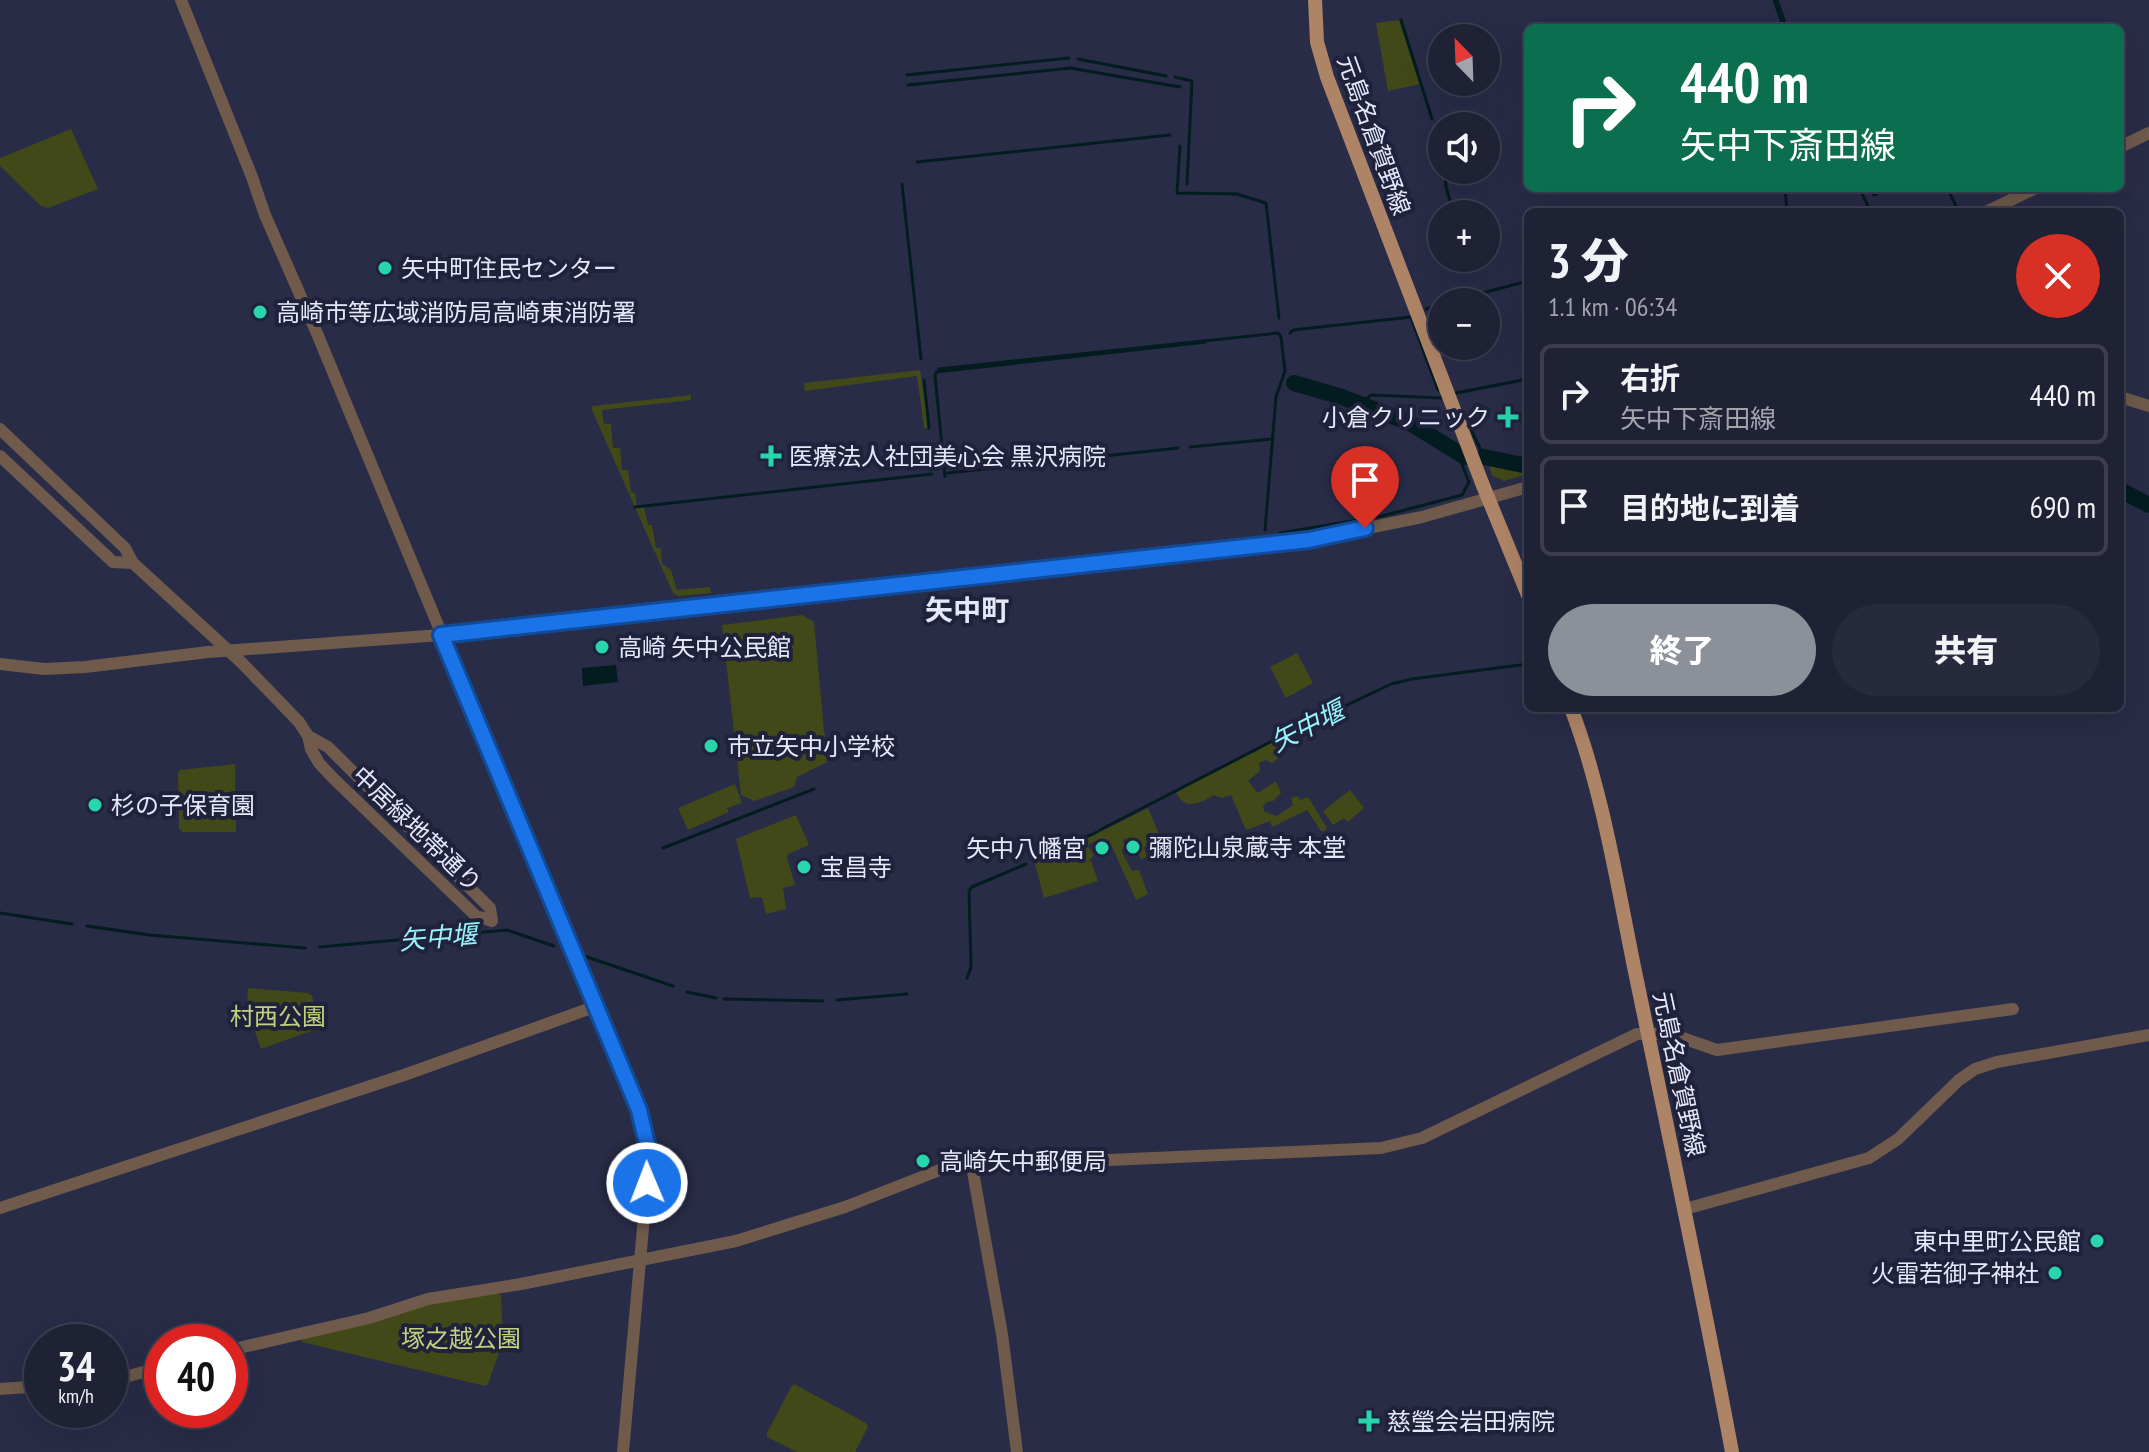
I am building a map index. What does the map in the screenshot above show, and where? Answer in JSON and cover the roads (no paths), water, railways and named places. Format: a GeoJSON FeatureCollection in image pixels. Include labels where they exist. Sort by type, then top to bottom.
{"type":"FeatureCollection","features":[{"type":"Feature","properties":{"kind":"main road","name":"元島名倉賀野線"},"geometry":{"type":"LineString","coordinates":[[1315,0],[1317,42],[1327,77],[1524,585]]}},
{"type":"Feature","properties":{"kind":"main road","name":"元島名倉賀野線"},"geometry":{"type":"LineString","coordinates":[[1572,712],[1594,785],[1648,1032],[1732,1452]]}},
{"type":"Feature","properties":{"kind":"street"},"geometry":{"type":"LineString","coordinates":[[181,0],[281,253],[639,1110],[648,1148],[647,1183],[623,1452]]}},
{"type":"Feature","properties":{"kind":"street"},"geometry":{"type":"LineString","coordinates":[[2124,145],[2149,133]]}},
{"type":"Feature","properties":{"kind":"street"},"geometry":{"type":"LineString","coordinates":[[1994,208],[2028,192]]}},
{"type":"Feature","properties":{"kind":"street"},"geometry":{"type":"LineString","coordinates":[[2124,398],[2149,406]]}},
{"type":"Feature","properties":{"kind":"street","name":"中居緑地帯通り"},"geometry":{"type":"LineString","coordinates":[[0,429],[125,548],[133,563],[229,650],[299,722],[319,763],[332,777],[476,916],[492,921],[490,908],[328,747],[308,736]]}},
{"type":"Feature","properties":{"kind":"street","name":"中居緑地帯通り"},"geometry":{"type":"LineString","coordinates":[[0,456],[113,562],[133,563]]}},
{"type":"Feature","properties":{"kind":"street"},"geometry":{"type":"LineString","coordinates":[[0,664],[44,669],[85,667],[229,650],[441,635],[1309,540],[1422,517],[1524,488]]}},
{"type":"Feature","properties":{"kind":"street"},"geometry":{"type":"LineString","coordinates":[[0,1208],[418,1070],[594,1007]]}},
{"type":"Feature","properties":{"kind":"street"},"geometry":{"type":"LineString","coordinates":[[248,1346],[369,1318],[428,1299],[640,1262],[736,1241],[845,1207],[950,1166],[989,1156],[1064,1162],[1381,1148],[1422,1138],[1631,1036],[1648,1032],[1671,1034],[1717,1050],[2013,1009]]}},
{"type":"Feature","properties":{"kind":"street"},"geometry":{"type":"LineString","coordinates":[[1685,1209],[1869,1158],[1898,1139],[1959,1080],[1975,1069],[1997,1062],[2149,1035]]}},
{"type":"Feature","properties":{"kind":"street"},"geometry":{"type":"LineString","coordinates":[[971,1161],[1002,1334],[1017,1452]]}},
{"type":"Feature","properties":{"kind":"street"},"geometry":{"type":"LineString","coordinates":[[0,1389],[24,1387]]}},
{"type":"Feature","properties":{"kind":"waterway"},"geometry":{"type":"LineString","coordinates":[[1774,0],[1781,24]]}},
{"type":"Feature","properties":{"kind":"waterway"},"geometry":{"type":"LineString","coordinates":[[1777,0],[1784,24]]}},
{"type":"Feature","properties":{"kind":"waterway"},"geometry":{"type":"LineString","coordinates":[[1401,20],[1430,112]]}},
{"type":"Feature","properties":{"kind":"waterway"},"geometry":{"type":"LineString","coordinates":[[907,75],[1069,58]]}},
{"type":"Feature","properties":{"kind":"waterway"},"geometry":{"type":"LineString","coordinates":[[1078,59],[1166,76]]}},
{"type":"Feature","properties":{"kind":"waterway"},"geometry":{"type":"LineString","coordinates":[[908,85],[1070,68],[1180,87]]}},
{"type":"Feature","properties":{"kind":"waterway"},"geometry":{"type":"LineString","coordinates":[[1175,77],[1192,81],[1187,184]]}},
{"type":"Feature","properties":{"kind":"waterway"},"geometry":{"type":"LineString","coordinates":[[917,162],[1170,135]]}},
{"type":"Feature","properties":{"kind":"waterway"},"geometry":{"type":"LineString","coordinates":[[1180,146],[1177,193],[1237,194],[1266,203],[1279,318]]}},
{"type":"Feature","properties":{"kind":"waterway"},"geometry":{"type":"LineString","coordinates":[[902,184],[921,359]]}},
{"type":"Feature","properties":{"kind":"waterway"},"geometry":{"type":"LineString","coordinates":[[1446,184],[1450,200]]}},
{"type":"Feature","properties":{"kind":"waterway"},"geometry":{"type":"LineString","coordinates":[[1785,192],[1787,208]]}},
{"type":"Feature","properties":{"kind":"waterway"},"geometry":{"type":"LineString","coordinates":[[1861,192],[1869,208]]}},
{"type":"Feature","properties":{"kind":"waterway"},"geometry":{"type":"LineString","coordinates":[[1873,192],[1874,195],[1880,192]]}},
{"type":"Feature","properties":{"kind":"waterway"},"geometry":{"type":"LineString","coordinates":[[1949,192],[1957,208]]}},
{"type":"Feature","properties":{"kind":"waterway"},"geometry":{"type":"LineString","coordinates":[[1500,288],[1524,282]]}},
{"type":"Feature","properties":{"kind":"waterway"},"geometry":{"type":"LineString","coordinates":[[1290,333],[1293,330],[1411,317],[1438,390]]}},
{"type":"Feature","properties":{"kind":"waterway"},"geometry":{"type":"LineString","coordinates":[[939,369],[1278,333],[1285,371],[1276,397],[1265,530]]}},
{"type":"Feature","properties":{"kind":"waterway"},"geometry":{"type":"LineString","coordinates":[[945,476],[936,372],[1206,342]]}},
{"type":"Feature","properties":{"kind":"waterway"},"geometry":{"type":"LineString","coordinates":[[924,380],[929,428]]}},
{"type":"Feature","properties":{"kind":"waterway"},"geometry":{"type":"LineString","coordinates":[[1456,393],[1524,380]]}},
{"type":"Feature","properties":{"kind":"waterway"},"geometry":{"type":"LineString","coordinates":[[1294,383],[1342,397],[1410,423],[1465,457]]}},
{"type":"Feature","properties":{"kind":"waterway"},"geometry":{"type":"LineString","coordinates":[[1361,404],[1371,395],[1442,398]]}},
{"type":"Feature","properties":{"kind":"waterway"},"geometry":{"type":"LineString","coordinates":[[1469,425],[1484,457]]}},
{"type":"Feature","properties":{"kind":"waterway"},"geometry":{"type":"LineString","coordinates":[[1190,447],[1272,439]]}},
{"type":"Feature","properties":{"kind":"waterway"},"geometry":{"type":"LineString","coordinates":[[948,473],[1178,448]]}},
{"type":"Feature","properties":{"kind":"waterway"},"geometry":{"type":"LineString","coordinates":[[1280,533],[1382,516],[1462,495],[1469,482],[1457,452]]}},
{"type":"Feature","properties":{"kind":"waterway"},"geometry":{"type":"LineString","coordinates":[[1484,457],[1524,465]]}},
{"type":"Feature","properties":{"kind":"waterway"},"geometry":{"type":"LineString","coordinates":[[635,507],[932,474]]}},
{"type":"Feature","properties":{"kind":"waterway"},"geometry":{"type":"LineString","coordinates":[[2124,492],[2149,505]]}},
{"type":"Feature","properties":{"kind":"waterway","name":"矢中堰"},"geometry":{"type":"LineString","coordinates":[[1100,830],[1282,736],[1391,684],[1524,665]]}},
{"type":"Feature","properties":{"kind":"waterway"},"geometry":{"type":"LineString","coordinates":[[663,848],[814,789]]}},
{"type":"Feature","properties":{"kind":"waterway","name":"矢中堰"},"geometry":{"type":"LineString","coordinates":[[1036,860],[1097,832]]}},
{"type":"Feature","properties":{"kind":"waterway","name":"矢中堰"},"geometry":{"type":"LineString","coordinates":[[967,978],[971,967],[969,891],[1026,864]]}},
{"type":"Feature","properties":{"kind":"waterway","name":"矢中堰"},"geometry":{"type":"LineString","coordinates":[[0,913],[72,924]]}},
{"type":"Feature","properties":{"kind":"waterway","name":"矢中堰"},"geometry":{"type":"LineString","coordinates":[[87,926],[150,935],[305,948]]}},
{"type":"Feature","properties":{"kind":"waterway","name":"矢中堰"},"geometry":{"type":"LineString","coordinates":[[320,947],[507,930],[554,946]]}},
{"type":"Feature","properties":{"kind":"waterway","name":"矢中堰"},"geometry":{"type":"LineString","coordinates":[[584,956],[673,986]]}},
{"type":"Feature","properties":{"kind":"waterway","name":"矢中堰"},"geometry":{"type":"LineString","coordinates":[[687,992],[716,998]]}},
{"type":"Feature","properties":{"kind":"waterway","name":"矢中堰"},"geometry":{"type":"LineString","coordinates":[[837,1000],[907,994]]}},
{"type":"Feature","properties":{"kind":"waterway","name":"矢中堰"},"geometry":{"type":"LineString","coordinates":[[724,999],[823,1001]]}},
{"type":"Feature","properties":{"kind":"place","name":"矢中町住民センター"},"geometry":{"type":"Point","coordinates":[385,268]}},
{"type":"Feature","properties":{"kind":"place","name":"高崎市等広域消防局高崎東消防署"},"geometry":{"type":"Point","coordinates":[260,312]}},
{"type":"Feature","properties":{"kind":"place","name":"小倉クリニック"},"geometry":{"type":"Point","coordinates":[1508,417]}},
{"type":"Feature","properties":{"kind":"place","name":"医療法人社団美心会 黒沢病院"},"geometry":{"type":"Point","coordinates":[771,456]}},
{"type":"Feature","properties":{"kind":"place","name":"高崎 矢中公民館"},"geometry":{"type":"Point","coordinates":[602,647]}},
{"type":"Feature","properties":{"kind":"place","name":"市立矢中小学校"},"geometry":{"type":"Point","coordinates":[711,746]}},
{"type":"Feature","properties":{"kind":"place","name":"杉の子保育園"},"geometry":{"type":"Point","coordinates":[95,805]}},
{"type":"Feature","properties":{"kind":"place","name":"彌陀山泉蔵寺 本堂"},"geometry":{"type":"Point","coordinates":[1133,847]}},
{"type":"Feature","properties":{"kind":"place","name":"矢中八幡宮"},"geometry":{"type":"Point","coordinates":[1102,848]}},
{"type":"Feature","properties":{"kind":"place","name":"宝昌寺"},"geometry":{"type":"Point","coordinates":[804,867]}},
{"type":"Feature","properties":{"kind":"place","name":"高崎矢中郵便局"},"geometry":{"type":"Point","coordinates":[923,1161]}},
{"type":"Feature","properties":{"kind":"place","name":"東中里町公民館"},"geometry":{"type":"Point","coordinates":[2097,1241]}},
{"type":"Feature","properties":{"kind":"place","name":"火雷若御子神社"},"geometry":{"type":"Point","coordinates":[2055,1273]}},
{"type":"Feature","properties":{"kind":"place","name":"慈瑩会岩田病院"},"geometry":{"type":"Point","coordinates":[1369,1421]}},
{"type":"Feature","properties":{"kind":"district","name":"矢中町"},"geometry":{"type":"Point","coordinates":[967,609]}},
{"type":"Feature","properties":{"kind":"park label","name":"村西公園"},"geometry":{"type":"Point","coordinates":[278,1016]}},
{"type":"Feature","properties":{"kind":"park label","name":"塚之越公園"},"geometry":{"type":"Point","coordinates":[461,1338]}}]}
